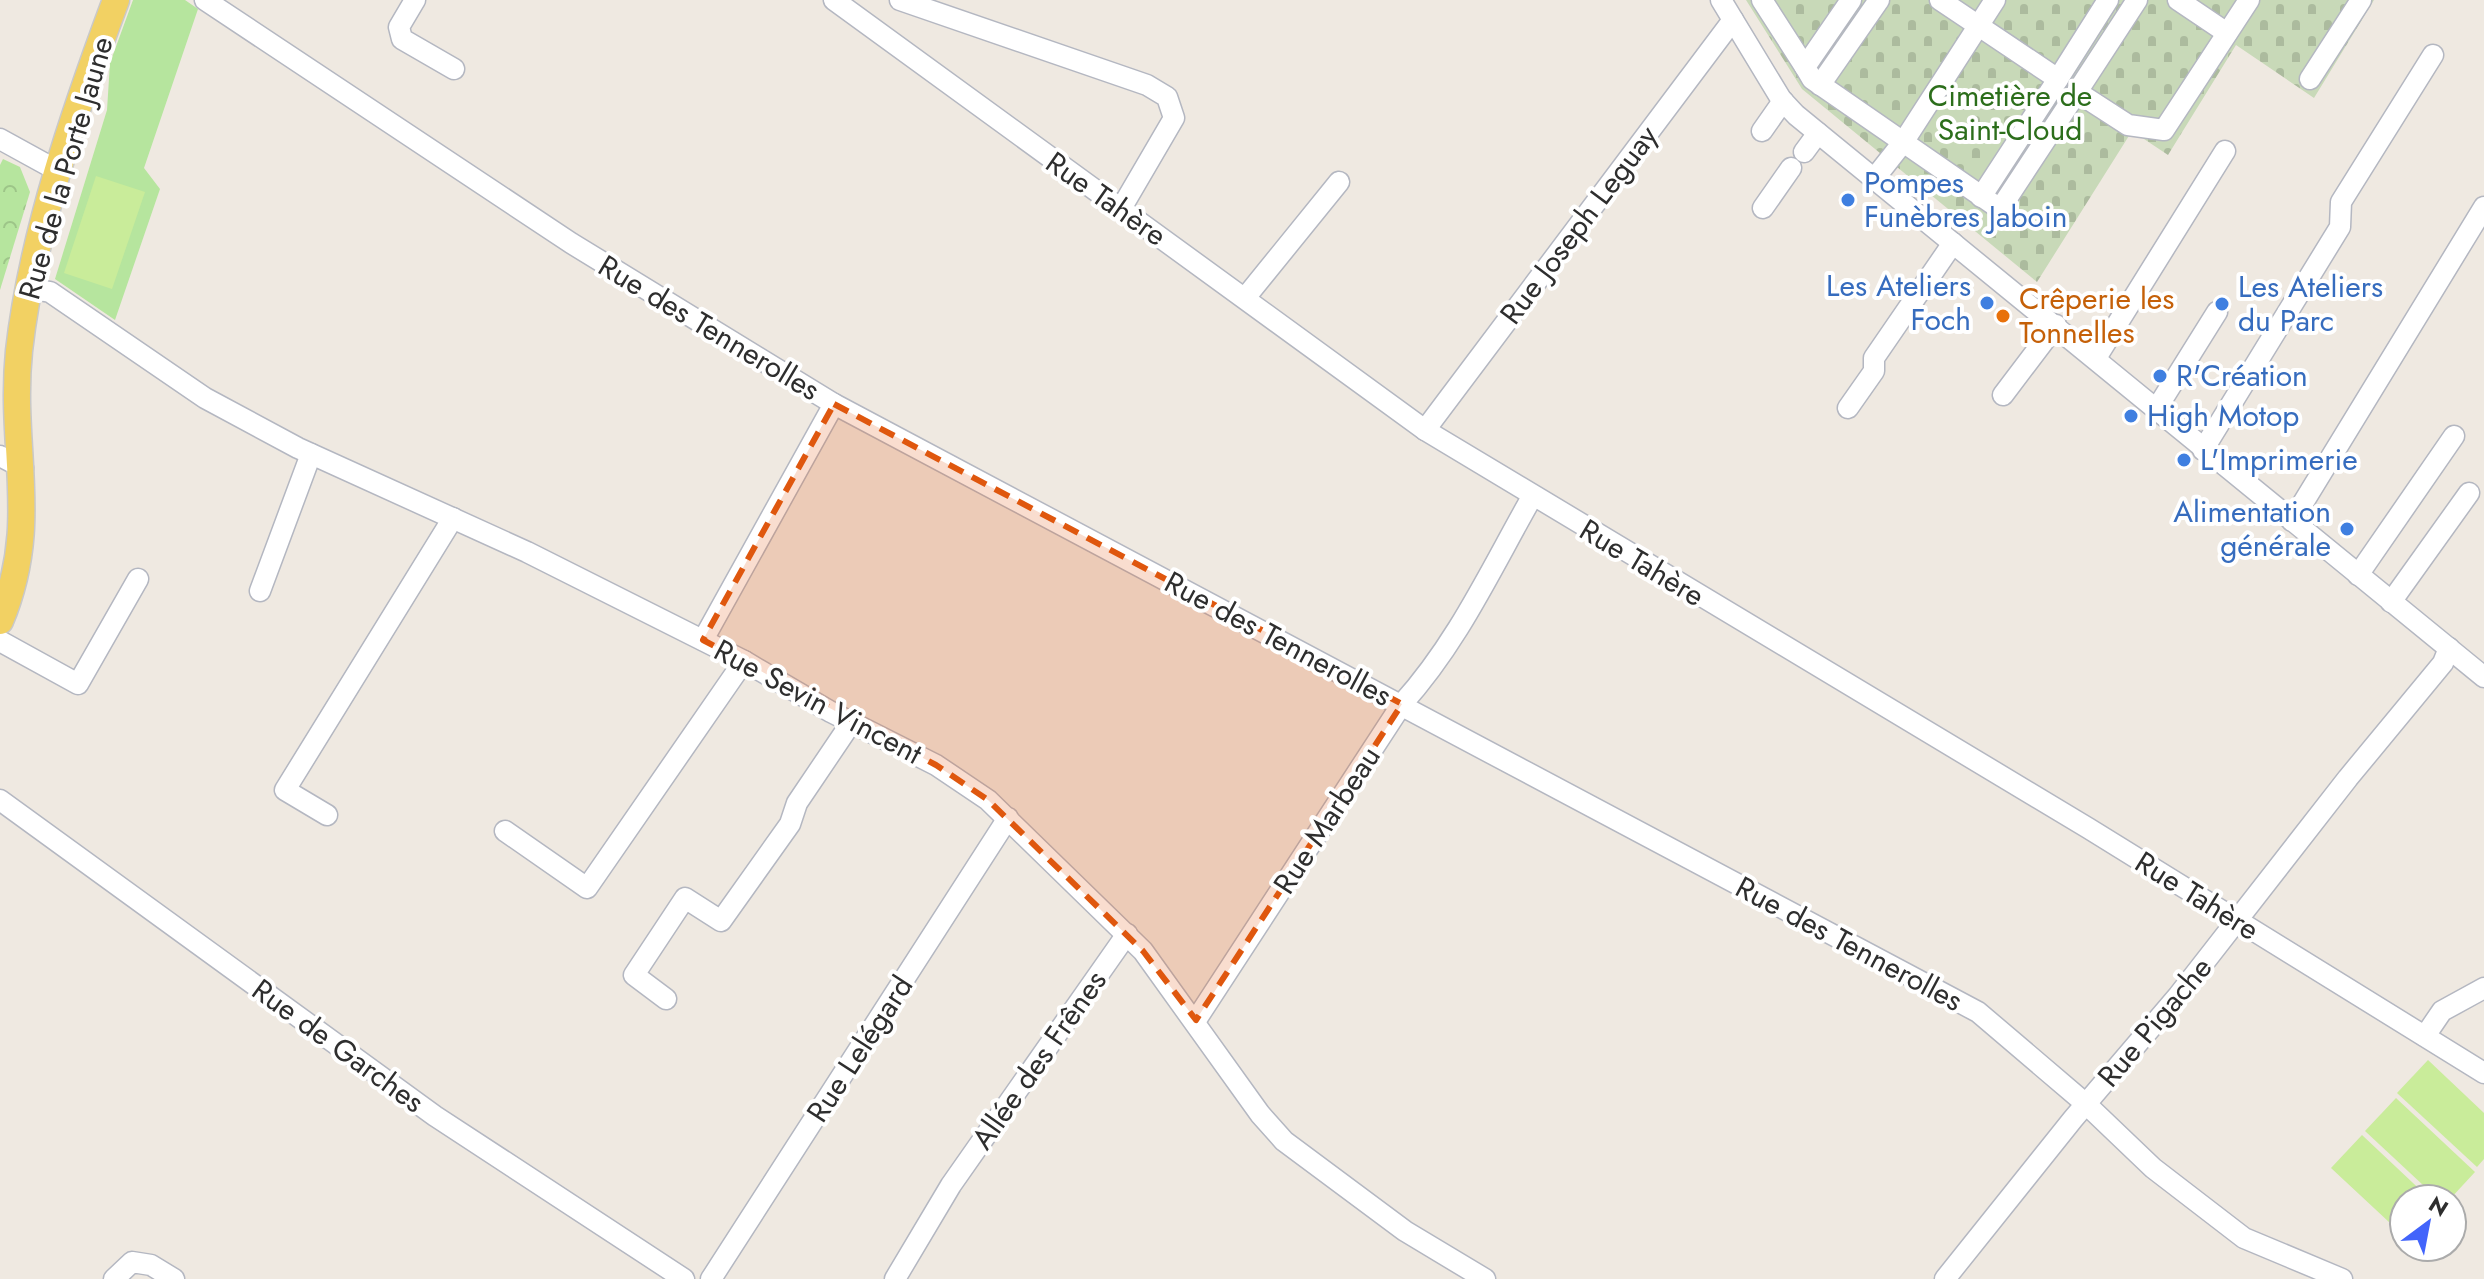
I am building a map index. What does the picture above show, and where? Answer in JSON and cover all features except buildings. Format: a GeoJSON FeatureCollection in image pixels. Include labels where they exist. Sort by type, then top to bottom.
{"type":"FeatureCollection","features":[{"type":"Feature","properties":{"kind":"main road","name":"Rue de la Porte Jaune"},"geometry":{"type":"LineString","coordinates":[[0,621],[22,551],[12,462],[19,353],[28,288],[60,172],[116,0]]}},
{"type":"Feature","properties":{"kind":"street","name":"Rue des Tennerolles"},"geometry":{"type":"LineString","coordinates":[[205,0],[571,243],[834,404],[1978,1012],[2086,1104],[2153,1168],[2244,1238],[2342,1279]]}},
{"type":"Feature","properties":{"kind":"street"},"geometry":{"type":"LineString","coordinates":[[415,0],[399,27],[402,39],[454,69]]}},
{"type":"Feature","properties":{"kind":"street","name":"Rue Tahère"},"geometry":{"type":"LineString","coordinates":[[834,0],[957,93],[1122,207],[1425,430],[2088,828],[2484,1073]]}},
{"type":"Feature","properties":{"kind":"street"},"geometry":{"type":"LineString","coordinates":[[900,0],[1147,85],[1167,97],[1174,118],[1122,207]]}},
{"type":"Feature","properties":{"kind":"street"},"geometry":{"type":"LineString","coordinates":[[1721,0],[1786,104],[1818,133],[2157,408],[2203,450],[2449,648],[2482,671]]}},
{"type":"Feature","properties":{"kind":"street"},"geometry":{"type":"LineString","coordinates":[[1762,0],[1820,85],[2000,209],[2137,0]]}},
{"type":"Feature","properties":{"kind":"street"},"geometry":{"type":"LineString","coordinates":[[1805,67],[1851,0]]}},
{"type":"Feature","properties":{"kind":"street"},"geometry":{"type":"LineString","coordinates":[[1820,85],[1879,0]]}},
{"type":"Feature","properties":{"kind":"street"},"geometry":{"type":"LineString","coordinates":[[1940,0],[2058,79]]}},
{"type":"Feature","properties":{"kind":"street"},"geometry":{"type":"LineString","coordinates":[[1874,179],[1904,141],[1995,0]]}},
{"type":"Feature","properties":{"kind":"street"},"geometry":{"type":"LineString","coordinates":[[1981,197],[2108,0]]}},
{"type":"Feature","properties":{"kind":"street"},"geometry":{"type":"LineString","coordinates":[[2178,0],[2227,33]]}},
{"type":"Feature","properties":{"kind":"street"},"geometry":{"type":"LineString","coordinates":[[2077,92],[2128,125],[2164,130],[2249,0]]}},
{"type":"Feature","properties":{"kind":"street"},"geometry":{"type":"LineString","coordinates":[[2310,79],[2361,0]]}},
{"type":"Feature","properties":{"kind":"street","name":"Rue Joseph Leguay"},"geometry":{"type":"LineString","coordinates":[[1425,430],[1733,20]]}},
{"type":"Feature","properties":{"kind":"street"},"geometry":{"type":"LineString","coordinates":[[2203,450],[2340,227],[2341,202],[2433,55]]}},
{"type":"Feature","properties":{"kind":"street"},"geometry":{"type":"LineString","coordinates":[[1766,134],[1786,104]]}},
{"type":"Feature","properties":{"kind":"street"},"geometry":{"type":"LineString","coordinates":[[1763,208],[1818,133]]}},
{"type":"Feature","properties":{"kind":"street"},"geometry":{"type":"LineString","coordinates":[[0,139],[60,172]]}},
{"type":"Feature","properties":{"kind":"street"},"geometry":{"type":"LineString","coordinates":[[2096,358],[2225,151]]}},
{"type":"Feature","properties":{"kind":"street"},"geometry":{"type":"LineString","coordinates":[[1245,298],[1339,182]]}},
{"type":"Feature","properties":{"kind":"street"},"geometry":{"type":"LineString","coordinates":[[2292,521],[2484,207]]}},
{"type":"Feature","properties":{"kind":"street"},"geometry":{"type":"LineString","coordinates":[[1848,408],[1874,371],[1874,358],[1953,243]]}},
{"type":"Feature","properties":{"kind":"street","name":"Rue Sevin Vincent"},"geometry":{"type":"LineString","coordinates":[[28,288],[50,292],[205,398],[311,454],[453,518],[703,640],[851,723],[936,765],[1008,818],[1127,934],[1196,1020],[1260,1114],[1284,1141],[1405,1231],[1485,1279]]}},
{"type":"Feature","properties":{"kind":"street"},"geometry":{"type":"LineString","coordinates":[[2157,408],[2217,312]]}},
{"type":"Feature","properties":{"kind":"street"},"geometry":{"type":"LineString","coordinates":[[2003,395],[2056,325]]}},
{"type":"Feature","properties":{"kind":"street"},"geometry":{"type":"LineString","coordinates":[[703,640],[834,404]]}},
{"type":"Feature","properties":{"kind":"street"},"geometry":{"type":"LineString","coordinates":[[2358,575],[2454,436]]}},
{"type":"Feature","properties":{"kind":"street"},"geometry":{"type":"LineString","coordinates":[[260,591],[311,454]]}},
{"type":"Feature","properties":{"kind":"street"},"geometry":{"type":"LineString","coordinates":[[2391,602],[2469,493]]}},
{"type":"Feature","properties":{"kind":"street","name":"Rue Marbeau"},"geometry":{"type":"LineString","coordinates":[[1196,1020],[1402,704],[1438,661],[1469,615],[1532,497]]}},
{"type":"Feature","properties":{"kind":"street"},"geometry":{"type":"LineString","coordinates":[[327,815],[285,790],[453,518]]}},
{"type":"Feature","properties":{"kind":"street"},"geometry":{"type":"LineString","coordinates":[[0,641],[78,684],[138,579]]}},
{"type":"Feature","properties":{"kind":"street","name":"Rue Pigache"},"geometry":{"type":"LineString","coordinates":[[1945,1279],[2237,922],[2348,778],[2443,663],[2449,648]]}},
{"type":"Feature","properties":{"kind":"street"},"geometry":{"type":"LineString","coordinates":[[505,831],[587,888],[744,661]]}},
{"type":"Feature","properties":{"kind":"street"},"geometry":{"type":"LineString","coordinates":[[666,999],[634,975],[685,898],[721,921],[790,824],[797,803],[851,723]]}},
{"type":"Feature","properties":{"kind":"street","name":"Rue de Garches"},"geometry":{"type":"LineString","coordinates":[[0,800],[435,1116],[684,1279]]}},
{"type":"Feature","properties":{"kind":"street","name":"Rue Lelégard"},"geometry":{"type":"LineString","coordinates":[[711,1279],[1008,818]]}},
{"type":"Feature","properties":{"kind":"street","name":"Allée des Frênes"},"geometry":{"type":"LineString","coordinates":[[895,1279],[951,1185],[1127,934]]}},
{"type":"Feature","properties":{"kind":"street"},"geometry":{"type":"LineString","coordinates":[[2425,1036],[2442,1011],[2484,988]]}},
{"type":"Feature","properties":{"kind":"street"},"geometry":{"type":"LineString","coordinates":[[114,1279],[132,1262],[151,1265],[174,1279]]}},
{"type":"Feature","properties":{"kind":"highlighted area"},"geometry":{"type":"Polygon","coordinates":[[[834,404],[1402,704],[1196,1020],[1143,951],[988,800],[936,765],[703,640],[834,404]]]}},
{"type":"Feature","properties":{"kind":"green space"},"geometry":{"type":"Polygon","coordinates":[[[133,0],[185,0],[198,9],[144,168],[160,189],[115,320],[55,279],[107,110],[110,63],[133,0]]]}},
{"type":"Feature","properties":{"kind":"green space","name":"Cimetière de Saint-Cloud"},"geometry":{"type":"Polygon","coordinates":[[[1746,0],[2374,0],[2314,98],[2236,45],[2168,155],[2132,131],[2037,282],[1802,89],[1746,0]]]}},
{"type":"Feature","properties":{"kind":"green space"},"geometry":{"type":"Polygon","coordinates":[[[3,159],[20,167],[30,192],[0,290],[0,165],[3,159]]]}},
{"type":"Feature","properties":{"kind":"green space"},"geometry":{"type":"Polygon","coordinates":[[[96,176],[145,192],[112,289],[64,273],[96,176]]]}},
{"type":"Feature","properties":{"kind":"green space"},"geometry":{"type":"Polygon","coordinates":[[[2428,1060],[2484,1113],[2484,1159],[2477,1167],[2397,1093],[2428,1060]]]}},
{"type":"Feature","properties":{"kind":"green space"},"geometry":{"type":"Polygon","coordinates":[[[2396,1098],[2475,1172],[2465,1183],[2421,1183],[2365,1131],[2396,1098]]]}},
{"type":"Feature","properties":{"kind":"green space"},"geometry":{"type":"Polygon","coordinates":[[[2362,1135],[2413,1183],[2388,1183],[2388,1221],[2331,1168],[2362,1135]]]}},
{"type":"Feature","properties":{"kind":"place","name":"Pompes Funèbres Jaboin"},"geometry":{"type":"Point","coordinates":[1848,200]}},
{"type":"Feature","properties":{"kind":"place","name":"Les Ateliers Foch"},"geometry":{"type":"Point","coordinates":[1987,303]}},
{"type":"Feature","properties":{"kind":"place","name":"Les Ateliers du Parc"},"geometry":{"type":"Point","coordinates":[2222,304]}},
{"type":"Feature","properties":{"kind":"place","name":"Crêperie les Tonnelles"},"geometry":{"type":"Point","coordinates":[2003,316]}},
{"type":"Feature","properties":{"kind":"place","name":"R'Création"},"geometry":{"type":"Point","coordinates":[2160,376]}},
{"type":"Feature","properties":{"kind":"place","name":"High Motop"},"geometry":{"type":"Point","coordinates":[2131,416]}},
{"type":"Feature","properties":{"kind":"place","name":"L'Imprimerie"},"geometry":{"type":"Point","coordinates":[2184,460]}},
{"type":"Feature","properties":{"kind":"place","name":"Alimentation générale"},"geometry":{"type":"Point","coordinates":[2347,529]}}]}
